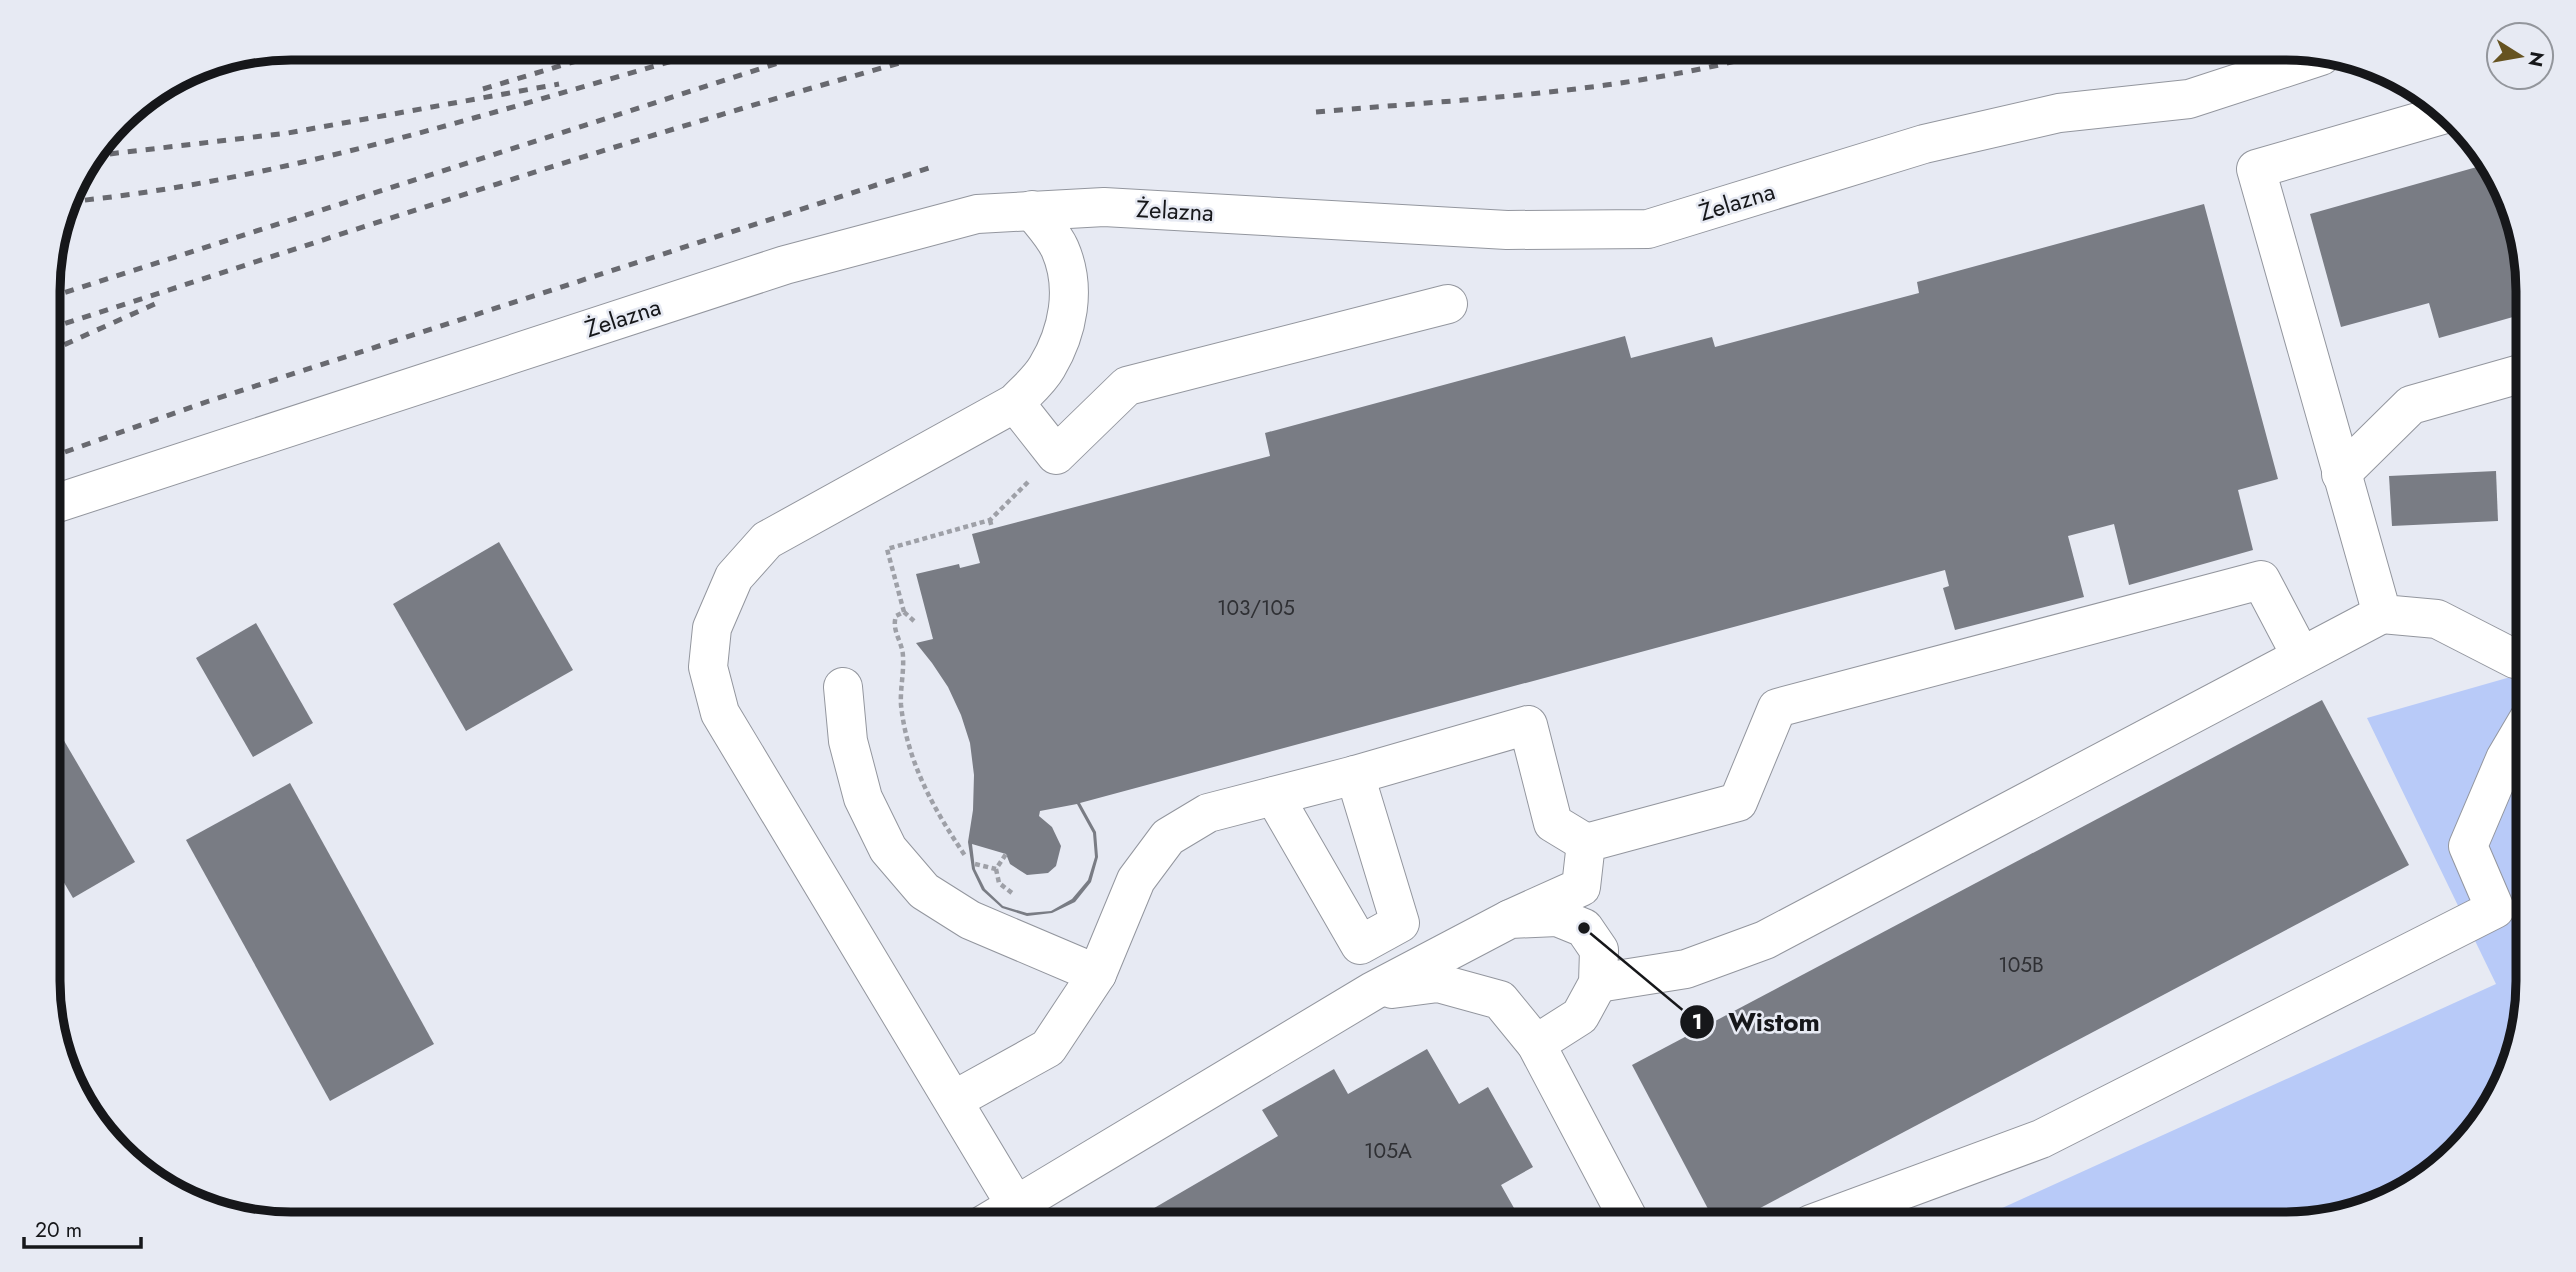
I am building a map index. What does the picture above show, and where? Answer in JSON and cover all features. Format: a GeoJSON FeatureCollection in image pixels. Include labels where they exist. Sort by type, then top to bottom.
{"type":"FeatureCollection","features":[{"type":"Feature","properties":{"kind":"street","name":"Żelazna"},"geometry":{"type":"LineString","coordinates":[[60,502],[785,265],[977,214],[1104,207],[1507,230],[1648,229],[1924,144],[2059,113],[2189,99],[2305,61]]}},
{"type":"Feature","properties":{"kind":"street"},"geometry":{"type":"LineString","coordinates":[[2382,614],[2256,169],[2437,116]]}},
{"type":"Feature","properties":{"kind":"street"},"geometry":{"type":"LineString","coordinates":[[1016,1206],[720,713],[708,667],[712,628],[734,577],[767,540],[1015,403],[1046,369],[1067,326],[1069,291],[1066,266],[1059,247],[1032,210]]}},
{"type":"Feature","properties":{"kind":"street"},"geometry":{"type":"LineString","coordinates":[[1015,403],[1056,455],[1127,386],[1448,304]]}},
{"type":"Feature","properties":{"kind":"street"},"geometry":{"type":"LineString","coordinates":[[2341,474],[2410,405],[2516,375]]}},
{"type":"Feature","properties":{"kind":"street"},"geometry":{"type":"LineString","coordinates":[[954,1100],[1048,1048],[1097,974],[1136,880],[1168,837],[1208,813],[1355,775],[1528,724],[1553,823],[1586,843],[1738,802],[1777,708],[2234,587],[2261,580],[2301,656]]}},
{"type":"Feature","properties":{"kind":"street"},"geometry":{"type":"LineString","coordinates":[[1598,983],[1686,969],[1765,940],[2382,614],[2437,619],[2516,659]]}},
{"type":"Feature","properties":{"kind":"street"},"geometry":{"type":"LineString","coordinates":[[842,687],[848,741],[863,798],[887,849],[924,891],[970,920],[1097,974]]}},
{"type":"Feature","properties":{"kind":"street"},"geometry":{"type":"LineString","coordinates":[[1843,1212],[2040,1139],[2495,909],[2468,846],[2505,759],[2516,740]]}},
{"type":"Feature","properties":{"kind":"street"},"geometry":{"type":"LineString","coordinates":[[1274,796],[1360,945],[1400,923],[1355,775]]}},
{"type":"Feature","properties":{"kind":"street"},"geometry":{"type":"LineString","coordinates":[[1006,1212],[1373,991],[1510,919],[1580,887],[1586,843]]}},
{"type":"Feature","properties":{"kind":"street"},"geometry":{"type":"LineString","coordinates":[[1510,919],[1558,917],[1584,928],[1599,950],[1598,983],[1580,1016],[1536,1044]]}},
{"type":"Feature","properties":{"kind":"street"},"geometry":{"type":"LineString","coordinates":[[1373,991],[1438,983],[1500,1000],[1536,1044],[1625,1212]]}},
{"type":"Feature","properties":{"kind":"path"},"geometry":{"type":"LineString","coordinates":[[914,621],[904,612],[887,549],[990,520],[1056,455]]}},
{"type":"Feature","properties":{"kind":"path"},"geometry":{"type":"LineString","coordinates":[[990,520],[992,528]]}},
{"type":"Feature","properties":{"kind":"path"},"geometry":{"type":"LineString","coordinates":[[904,612],[896,616],[893,624],[903,654],[901,702],[905,737],[930,799],[966,857]]}},
{"type":"Feature","properties":{"kind":"path"},"geometry":{"type":"LineString","coordinates":[[1006,854],[996,869],[999,883],[1016,896]]}},
{"type":"Feature","properties":{"kind":"path"},"geometry":{"type":"LineString","coordinates":[[975,864],[996,869]]}},
{"type":"Feature","properties":{"kind":"shaded area"},"geometry":{"type":"Polygon","coordinates":[[[2516,675],[2516,997],[2504,1056],[2493,1084],[2478,1110],[2438,1155],[2414,1174],[2388,1189],[2331,1208],[2301,1212],[1993,1212],[2496,984],[2367,718],[2516,675]]]}},
{"type":"Feature","properties":{"kind":"building"},"geometry":{"type":"Polygon","coordinates":[[[2480,166],[2493,188],[2512,245],[2515,260],[2516,316],[2439,338],[2429,303],[2341,327],[2310,214],[2480,166]]]}},
{"type":"Feature","properties":{"kind":"building"},"geometry":{"type":"Polygon","coordinates":[[[2204,204],[2278,479],[2238,490],[2253,550],[2129,585],[2114,524],[2068,536],[2084,597],[1955,630],[1943,588],[1949,586],[1945,570],[1080,803],[1096,832],[1098,857],[1091,882],[1075,902],[1052,913],[1027,916],[1002,908],[982,890],[972,869],[968,842],[973,810],[974,775],[970,743],[948,687],[916,643],[933,639],[916,574],[959,564],[960,568],[980,563],[972,534],[1270,456],[1265,433],[1625,336],[1631,358],[1712,337],[1715,347],[1919,293],[1917,282],[2204,204]],[[1077,804],[1040,811],[1039,816],[1052,827],[1061,846],[1056,866],[1048,873],[1027,875],[1010,864],[1006,854],[972,844],[975,869],[985,889],[1003,906],[1027,913],[1051,911],[1072,899],[1088,880],[1095,857],[1093,833],[1077,804]]]}},
{"type":"Feature","properties":{"kind":"building"},"geometry":{"type":"Polygon","coordinates":[[[2496,471],[2498,521],[2392,526],[2389,476],[2496,471]]]}},
{"type":"Feature","properties":{"kind":"building"},"geometry":{"type":"Polygon","coordinates":[[[499,542],[573,670],[466,731],[393,604],[499,542]]]}},
{"type":"Feature","properties":{"kind":"building"},"geometry":{"type":"Polygon","coordinates":[[[256,623],[313,723],[253,757],[196,658],[256,623]]]}},
{"type":"Feature","properties":{"kind":"building"},"geometry":{"type":"Polygon","coordinates":[[[2322,700],[2409,865],[1753,1212],[1710,1212],[1632,1065],[2322,700]]]}},
{"type":"Feature","properties":{"kind":"building"},"geometry":{"type":"Polygon","coordinates":[[[60,734],[135,862],[73,898],[60,876],[60,734]]]}},
{"type":"Feature","properties":{"kind":"building"},"geometry":{"type":"Polygon","coordinates":[[[290,783],[434,1044],[330,1101],[186,840],[290,783]]]}},
{"type":"Feature","properties":{"kind":"building"},"geometry":{"type":"Polygon","coordinates":[[[1427,1049],[1459,1104],[1488,1087],[1533,1167],[1501,1185],[1516,1212],[1147,1212],[1278,1136],[1262,1110],[1334,1069],[1348,1094],[1427,1049]]]}},
{"type":"Feature","properties":{"kind":"railway"},"geometry":{"type":"LineString","coordinates":[[483,89],[580,60]]}},
{"type":"Feature","properties":{"kind":"railway"},"geometry":{"type":"LineString","coordinates":[[78,201],[147,192],[304,162],[459,122],[676,60]]}},
{"type":"Feature","properties":{"kind":"railway"},"geometry":{"type":"LineString","coordinates":[[60,294],[788,60]]}},
{"type":"Feature","properties":{"kind":"railway"},"geometry":{"type":"LineString","coordinates":[[60,325],[615,147],[911,60]]}},
{"type":"Feature","properties":{"kind":"railway"},"geometry":{"type":"LineString","coordinates":[[1316,112],[1554,92],[1672,75],[1738,60]]}},
{"type":"Feature","properties":{"kind":"railway"},"geometry":{"type":"LineString","coordinates":[[104,155],[288,133],[559,84]]}},
{"type":"Feature","properties":{"kind":"railway"},"geometry":{"type":"LineString","coordinates":[[60,454],[209,401],[935,166]]}},
{"type":"Feature","properties":{"kind":"railway"},"geometry":{"type":"LineString","coordinates":[[60,347],[157,303]]}},
{"type":"Feature","properties":{"kind":"place","name":"Wistom"},"geometry":{"type":"Point","coordinates":[1584,928]}}]}
